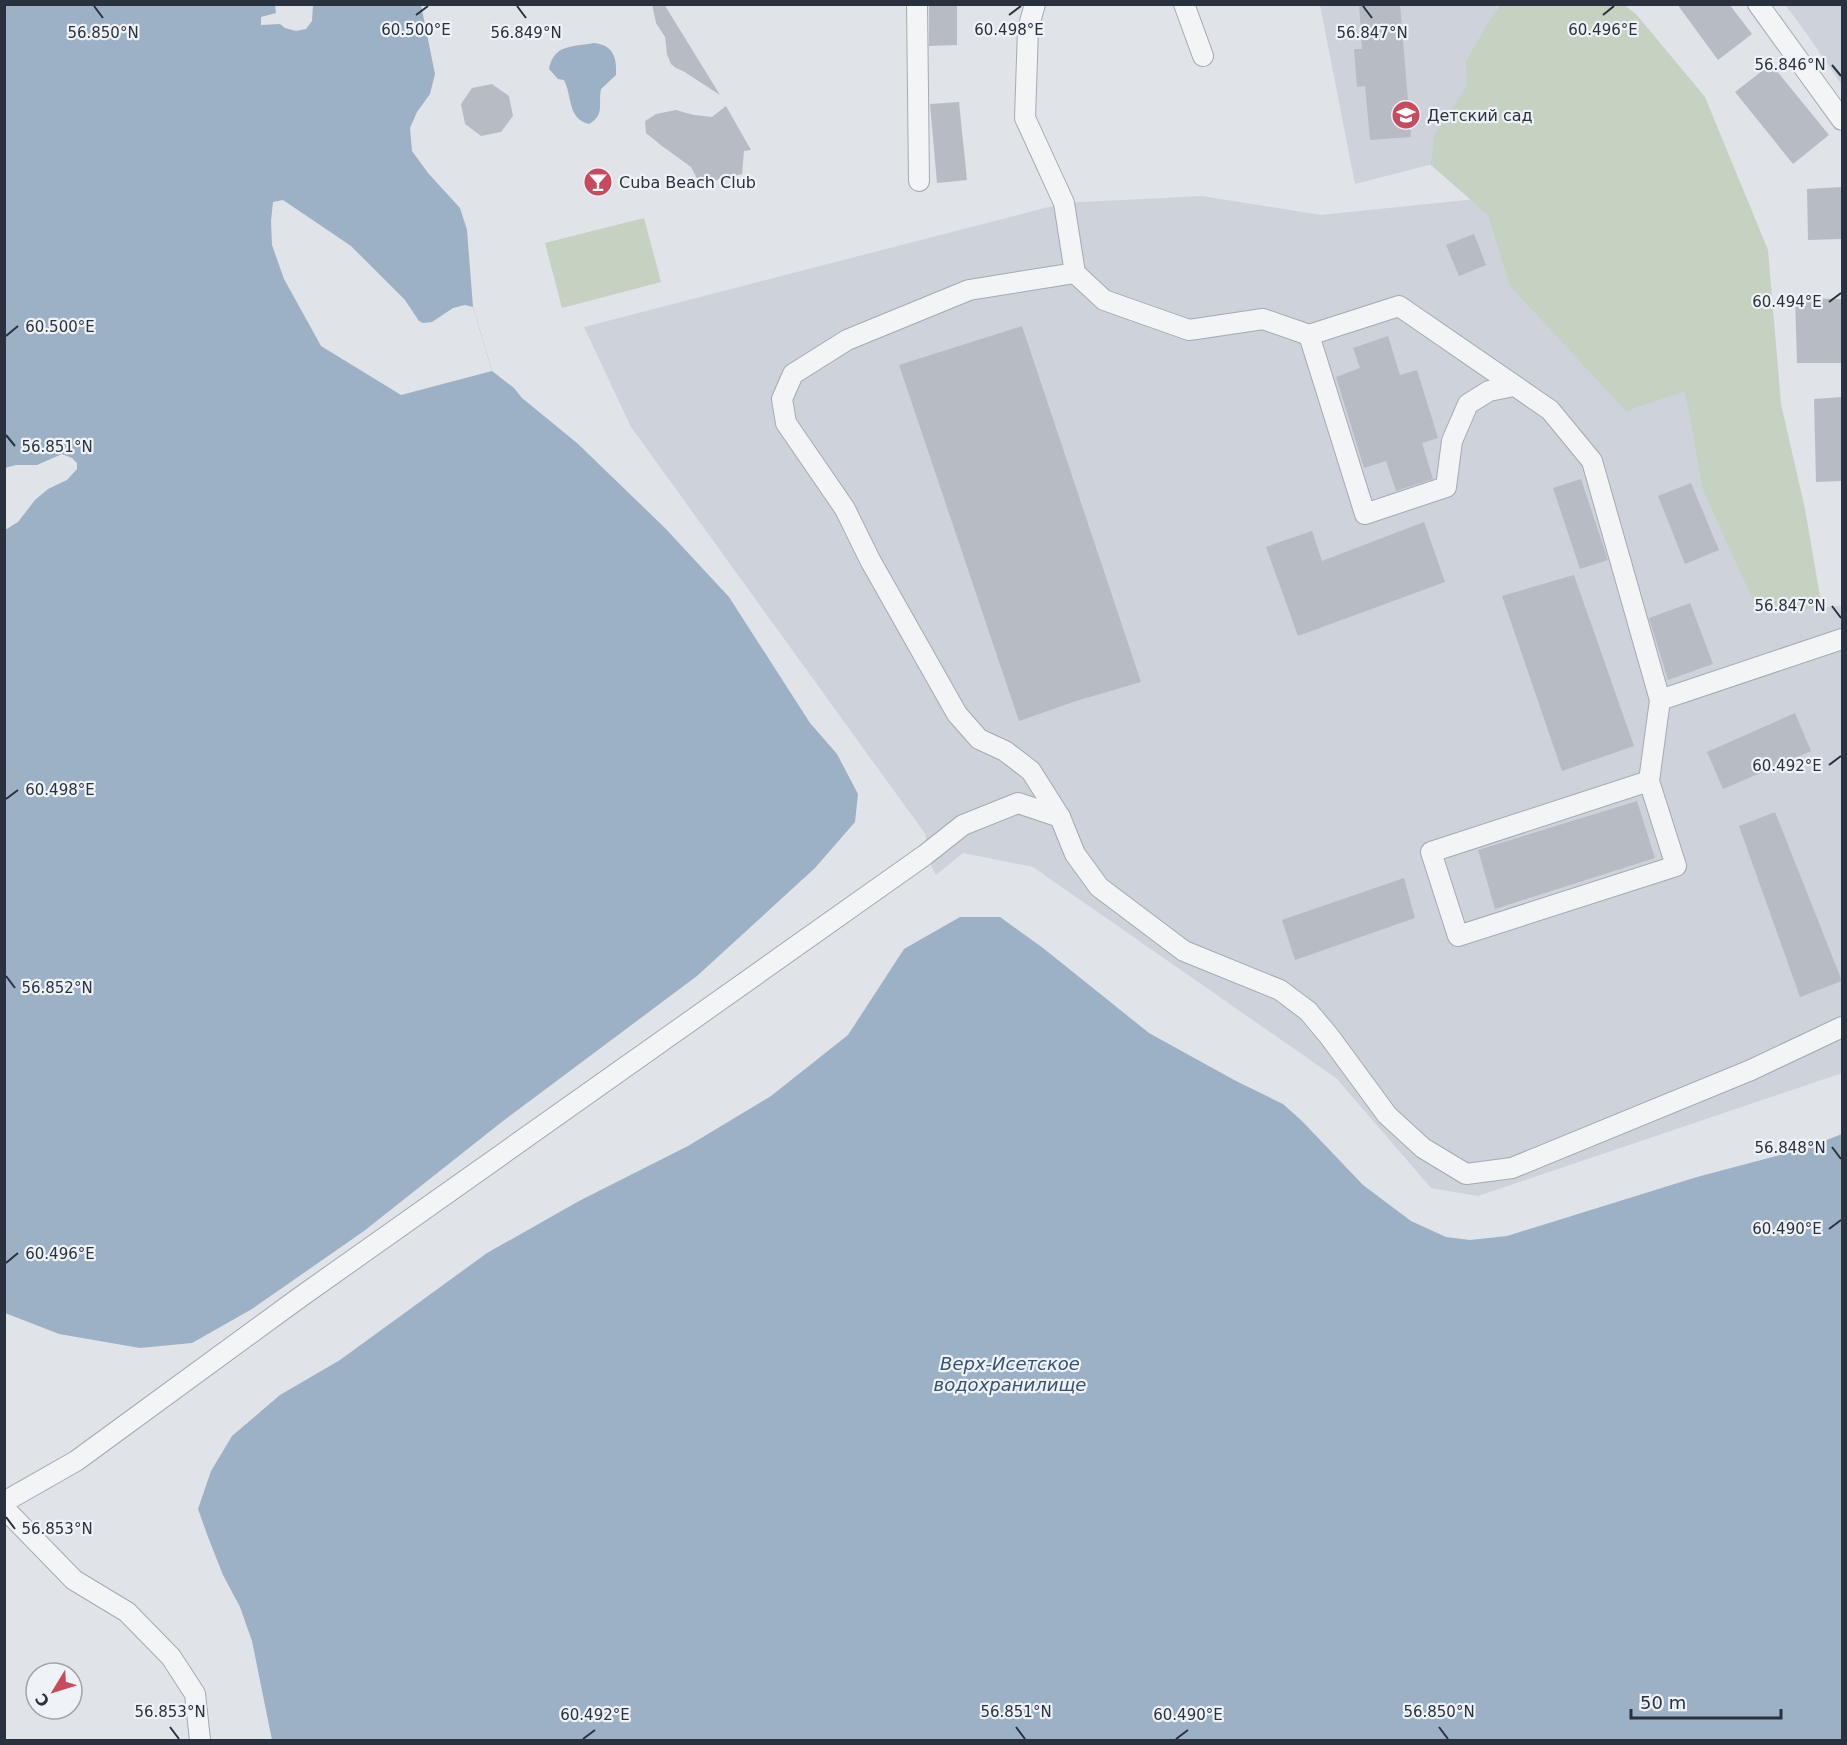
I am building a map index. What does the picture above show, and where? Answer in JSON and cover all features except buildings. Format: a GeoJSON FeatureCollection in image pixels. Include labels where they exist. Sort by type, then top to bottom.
{"type":"FeatureCollection","features":[{"type":"Feature","properties":{"kind":"street"},"geometry":{"type":"LineString","coordinates":[[917,4],[919,181]]}},
{"type":"Feature","properties":{"kind":"street"},"geometry":{"type":"LineString","coordinates":[[1035,4],[1028,29],[1025,118],[1064,202],[1075,273],[1104,300],[1189,330],[1263,319],[1309,335],[1399,306],[1550,410],[1592,461],[1660,700],[1649,781],[1676,866],[1458,936],[1431,852],[1649,781]]}},
{"type":"Feature","properties":{"kind":"street"},"geometry":{"type":"LineString","coordinates":[[1184,4],[1203,56]]}},
{"type":"Feature","properties":{"kind":"street"},"geometry":{"type":"LineString","coordinates":[[1758,4],[1842,120]]}},
{"type":"Feature","properties":{"kind":"street"},"geometry":{"type":"LineString","coordinates":[[1075,273],[969,290],[847,340],[793,374],[782,399],[786,423],[845,509],[870,560],[957,714],[979,739],[1005,751],[1031,771],[1060,817],[1075,854],[1099,887],[1184,951],[1280,990],[1308,1011],[1387,1115],[1423,1148],[1466,1174],[1512,1168],[1751,1070],[1842,1027]]}},
{"type":"Feature","properties":{"kind":"street"},"geometry":{"type":"LineString","coordinates":[[1309,335],[1365,514],[1446,487],[1452,441],[1468,404],[1489,391],[1514,386]]}},
{"type":"Feature","properties":{"kind":"street"},"geometry":{"type":"LineString","coordinates":[[1660,700],[1842,639]]}},
{"type":"Feature","properties":{"kind":"street"},"geometry":{"type":"LineString","coordinates":[[4,1502],[76,1461],[299,1298],[925,855],[963,825],[1018,802],[1060,817]]}},
{"type":"Feature","properties":{"kind":"street"},"geometry":{"type":"LineString","coordinates":[[4,1508],[74,1580],[127,1612],[171,1657],[195,1694],[200,1740]]}},
{"type":"Feature","properties":{"kind":"shaded area","name":"Детский сад"},"geometry":{"type":"Polygon","coordinates":[[[1320,5],[1497,5],[1490,52],[1464,156],[1355,184],[1320,5]]]}},
{"type":"Feature","properties":{"kind":"shaded area"},"geometry":{"type":"Polygon","coordinates":[[[1785,5],[1842,5],[1842,85],[1797,20],[1785,5]]]}},
{"type":"Feature","properties":{"kind":"shaded area"},"geometry":{"type":"Polygon","coordinates":[[[1202,196],[1321,215],[1486,198],[1713,347],[1759,612],[1842,606],[1842,1073],[1478,1196],[1431,1188],[1336,1078],[1033,867],[963,853],[936,875],[925,855],[926,835],[631,427],[584,327],[1064,203],[1202,196]]]}},
{"type":"Feature","properties":{"kind":"green space"},"geometry":{"type":"Polygon","coordinates":[[[1499,5],[1624,5],[1636,14],[1705,97],[1768,250],[1781,404],[1805,509],[1822,608],[1759,613],[1703,490],[1685,391],[1626,411],[1510,286],[1488,215],[1431,165],[1434,136],[1467,86],[1466,61],[1499,5]]]}},
{"type":"Feature","properties":{"kind":"green space"},"geometry":{"type":"Polygon","coordinates":[[[644,218],[661,282],[562,308],[545,243],[644,218]]]}},
{"type":"Feature","properties":{"kind":"water"},"geometry":{"type":"Polygon","coordinates":[[[5,5],[421,5],[435,74],[430,94],[417,112],[410,128],[412,151],[428,173],[460,208],[467,230],[473,307],[492,371],[577,443],[665,528],[729,597],[810,723],[837,754],[858,794],[855,822],[815,868],[697,976],[503,1121],[364,1231],[252,1309],[192,1343],[140,1348],[59,1334],[5,1313],[5,530],[18,522],[35,500],[48,489],[67,480],[77,469],[77,463],[62,454],[37,465],[16,465],[5,468],[5,5]]]}},
{"type":"Feature","properties":{"kind":"water"},"geometry":{"type":"Polygon","coordinates":[[[594,43],[610,49],[616,63],[616,75],[601,89],[599,113],[589,124],[577,117],[574,112],[564,80],[558,79],[549,69],[555,55],[565,48],[594,43]]]}},
{"type":"Feature","properties":{"kind":"water","name":"Верх-Исетское водохранилище"},"geometry":{"type":"Polygon","coordinates":[[[960,917],[1000,917],[1043,948],[1149,1033],[1283,1104],[1363,1185],[1411,1221],[1446,1237],[1470,1240],[1507,1236],[1697,1177],[1806,1148],[1842,1134],[1842,1740],[272,1740],[252,1641],[240,1607],[223,1575],[198,1509],[211,1471],[232,1436],[280,1395],[340,1360],[487,1253],[579,1201],[688,1146],[771,1096],[848,1035],[904,949],[960,917]]]}},
{"type":"Feature","properties":{"kind":"pier"},"geometry":{"type":"Polygon","coordinates":[[[275,5],[313,5],[312,21],[306,29],[296,31],[280,24],[261,25],[261,17],[276,13],[275,5]]]}},
{"type":"Feature","properties":{"kind":"pier"},"geometry":{"type":"Polygon","coordinates":[[[283,200],[351,246],[405,300],[419,321],[432,322],[453,308],[465,305],[473,307],[492,371],[401,395],[321,346],[284,279],[272,245],[273,202],[283,200]]]}},
{"type":"Feature","properties":{"kind":"place","name":"Детский сад"},"geometry":{"type":"Point","coordinates":[1406,115]}},
{"type":"Feature","properties":{"kind":"place","name":"Cuba Beach Club"},"geometry":{"type":"Point","coordinates":[598,182]}}]}
